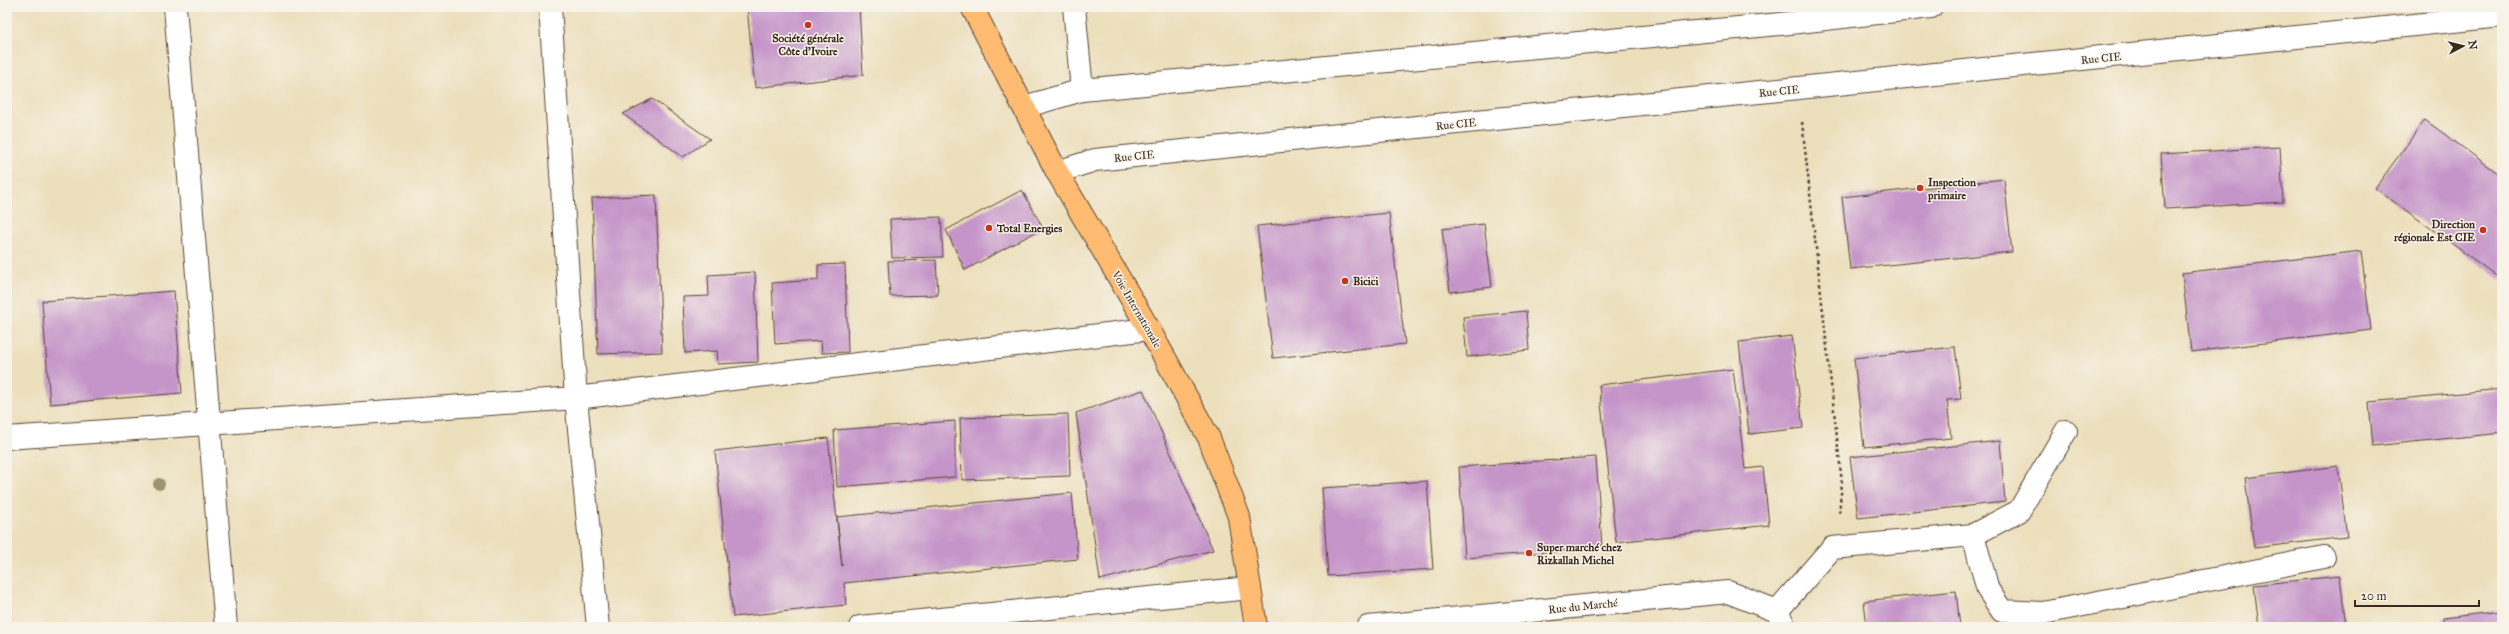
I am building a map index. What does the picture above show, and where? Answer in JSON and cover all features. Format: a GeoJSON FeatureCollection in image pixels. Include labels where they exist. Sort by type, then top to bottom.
{"type":"FeatureCollection","features":[{"type":"Feature","properties":{"kind":"main road","name":"Voie Internationale"},"geometry":{"type":"LineString","coordinates":[[972,7],[1057,172],[1149,329],[1209,438],[1239,517],[1256,627]]}},
{"type":"Feature","properties":{"kind":"street"},"geometry":{"type":"LineString","coordinates":[[176,7],[226,627]]}},
{"type":"Feature","properties":{"kind":"street"},"geometry":{"type":"LineString","coordinates":[[550,7],[576,398],[598,627]]}},
{"type":"Feature","properties":{"kind":"street"},"geometry":{"type":"LineString","coordinates":[[1074,7],[1082,90]]}},
{"type":"Feature","properties":{"kind":"street"},"geometry":{"type":"LineString","coordinates":[[1024,107],[1082,90],[1789,15],[1931,7]]}},
{"type":"Feature","properties":{"kind":"street","name":"Rue CIE"},"geometry":{"type":"LineString","coordinates":[[1057,172],[1095,160],[2502,16]]}},
{"type":"Feature","properties":{"kind":"street"},"geometry":{"type":"LineString","coordinates":[[7,438],[576,398],[1149,329]]}},
{"type":"Feature","properties":{"kind":"street"},"geometry":{"type":"LineString","coordinates":[[1781,619],[1832,548],[1974,534],[2019,511],[2066,431]]}},
{"type":"Feature","properties":{"kind":"street"},"geometry":{"type":"LineString","coordinates":[[1974,534],[1988,590],[2002,611],[2043,613],[2324,557]]}},
{"type":"Feature","properties":{"kind":"street"},"geometry":{"type":"LineString","coordinates":[[860,627],[1250,588]]}},
{"type":"Feature","properties":{"kind":"street","name":"Rue du Marché"},"geometry":{"type":"LineString","coordinates":[[1368,627],[1728,592],[1781,619]]}},
{"type":"Feature","properties":{"kind":"path"},"geometry":{"type":"LineString","coordinates":[[1798,89],[1842,483],[1842,498],[1832,548]]}},
{"type":"Feature","properties":{"kind":"building"},"geometry":{"type":"Polygon","coordinates":[[[747,7],[859,7],[863,75],[755,88],[747,7]]]}},
{"type":"Feature","properties":{"kind":"building"},"geometry":{"type":"Polygon","coordinates":[[[652,99],[710,139],[683,157],[623,114],[652,99]]]}},
{"type":"Feature","properties":{"kind":"building"},"geometry":{"type":"Polygon","coordinates":[[[2425,120],[2502,176],[2502,280],[2375,188],[2425,120]]]}},
{"type":"Feature","properties":{"kind":"building"},"geometry":{"type":"Polygon","coordinates":[[[2280,147],[2283,202],[2165,209],[2161,154],[2280,147]]]}},
{"type":"Feature","properties":{"kind":"building"},"geometry":{"type":"Polygon","coordinates":[[[2004,179],[2012,252],[1850,269],[1842,197],[2004,179]]]}},
{"type":"Feature","properties":{"kind":"building"},"geometry":{"type":"Polygon","coordinates":[[[1022,190],[1043,228],[965,270],[946,230],[1022,190]]]}},
{"type":"Feature","properties":{"kind":"building"},"geometry":{"type":"Polygon","coordinates":[[[656,195],[662,352],[598,354],[592,198],[656,195]]]}},
{"type":"Feature","properties":{"kind":"building"},"geometry":{"type":"Polygon","coordinates":[[[1389,213],[1405,344],[1273,358],[1257,226],[1389,213]]]}},
{"type":"Feature","properties":{"kind":"building"},"geometry":{"type":"Polygon","coordinates":[[[941,217],[943,257],[892,258],[890,219],[941,217]]]}},
{"type":"Feature","properties":{"kind":"building"},"geometry":{"type":"Polygon","coordinates":[[[1484,224],[1492,287],[1450,292],[1442,229],[1484,224]]]}},
{"type":"Feature","properties":{"kind":"building"},"geometry":{"type":"Polygon","coordinates":[[[2361,251],[2371,330],[2191,352],[2182,273],[2361,251]]]}},
{"type":"Feature","properties":{"kind":"building"},"geometry":{"type":"Polygon","coordinates":[[[936,260],[938,295],[890,296],[888,261],[936,260]]]}},
{"type":"Feature","properties":{"kind":"building"},"geometry":{"type":"Polygon","coordinates":[[[845,264],[848,352],[822,353],[821,341],[775,344],[772,283],[818,280],[818,265],[845,264]]]}},
{"type":"Feature","properties":{"kind":"building"},"geometry":{"type":"Polygon","coordinates":[[[755,272],[758,362],[718,364],[717,351],[685,353],[683,297],[709,296],[708,275],[755,272]]]}},
{"type":"Feature","properties":{"kind":"building"},"geometry":{"type":"Polygon","coordinates":[[[174,291],[182,393],[50,404],[42,301],[174,291]]]}},
{"type":"Feature","properties":{"kind":"building"},"geometry":{"type":"Polygon","coordinates":[[[1526,311],[1529,350],[1467,357],[1463,317],[1526,311]]]}},
{"type":"Feature","properties":{"kind":"building"},"geometry":{"type":"Polygon","coordinates":[[[1792,336],[1803,428],[1749,434],[1739,342],[1792,336]]]}},
{"type":"Feature","properties":{"kind":"building"},"geometry":{"type":"Polygon","coordinates":[[[1955,347],[1961,399],[1947,400],[1951,438],[1864,447],[1854,358],[1955,347]]]}},
{"type":"Feature","properties":{"kind":"building"},"geometry":{"type":"Polygon","coordinates":[[[1733,369],[1745,469],[1763,467],[1769,525],[1616,542],[1599,385],[1733,369]]]}},
{"type":"Feature","properties":{"kind":"building"},"geometry":{"type":"Polygon","coordinates":[[[2502,389],[2502,433],[2373,446],[2369,402],[2502,389]]]}},
{"type":"Feature","properties":{"kind":"building"},"geometry":{"type":"Polygon","coordinates":[[[1143,390],[1213,550],[1100,580],[1076,413],[1143,390]]]}},
{"type":"Feature","properties":{"kind":"building"},"geometry":{"type":"Polygon","coordinates":[[[1068,414],[1070,476],[962,480],[960,418],[1068,414]]]}},
{"type":"Feature","properties":{"kind":"building"},"geometry":{"type":"Polygon","coordinates":[[[955,421],[955,477],[837,487],[834,430],[955,421]]]}},
{"type":"Feature","properties":{"kind":"building"},"geometry":{"type":"Polygon","coordinates":[[[828,438],[842,566],[837,517],[1072,493],[1078,559],[844,583],[846,605],[733,617],[715,451],[828,438]]]}},
{"type":"Feature","properties":{"kind":"building"},"geometry":{"type":"Polygon","coordinates":[[[2000,441],[2005,502],[1858,518],[1850,457],[2000,441]]]}},
{"type":"Feature","properties":{"kind":"building"},"geometry":{"type":"Polygon","coordinates":[[[1596,457],[1602,548],[1465,558],[1459,467],[1596,457]]]}},
{"type":"Feature","properties":{"kind":"building"},"geometry":{"type":"Polygon","coordinates":[[[2338,466],[2347,537],[2254,548],[2245,478],[2338,466]]]}},
{"type":"Feature","properties":{"kind":"building"},"geometry":{"type":"Polygon","coordinates":[[[1427,481],[1433,569],[1328,576],[1322,488],[1427,481]]]}},
{"type":"Feature","properties":{"kind":"building"},"geometry":{"type":"Polygon","coordinates":[[[2340,576],[2346,627],[2259,627],[2254,585],[2340,576]]]}},
{"type":"Feature","properties":{"kind":"building"},"geometry":{"type":"Polygon","coordinates":[[[1956,591],[1960,627],[1867,627],[1864,601],[1956,591]]]}},
{"type":"Feature","properties":{"kind":"building"},"geometry":{"type":"Polygon","coordinates":[[[2502,611],[2502,627],[2444,627],[2443,618],[2502,611]]]}},
{"type":"Feature","properties":{"kind":"place","name":"Société générale Côte d’Ivoire"},"geometry":{"type":"Point","coordinates":[808,25]}},
{"type":"Feature","properties":{"kind":"place","name":"Inspection primaire"},"geometry":{"type":"Point","coordinates":[1920,188]}},
{"type":"Feature","properties":{"kind":"place","name":"Total Energies"},"geometry":{"type":"Point","coordinates":[989,228]}},
{"type":"Feature","properties":{"kind":"place","name":"Direction régionale Est CIE"},"geometry":{"type":"Point","coordinates":[2483,230]}},
{"type":"Feature","properties":{"kind":"place","name":"Bicici"},"geometry":{"type":"Point","coordinates":[1345,281]}},
{"type":"Feature","properties":{"kind":"place","name":"Super marché chez Rizkallah Michel"},"geometry":{"type":"Point","coordinates":[1529,553]}}]}
